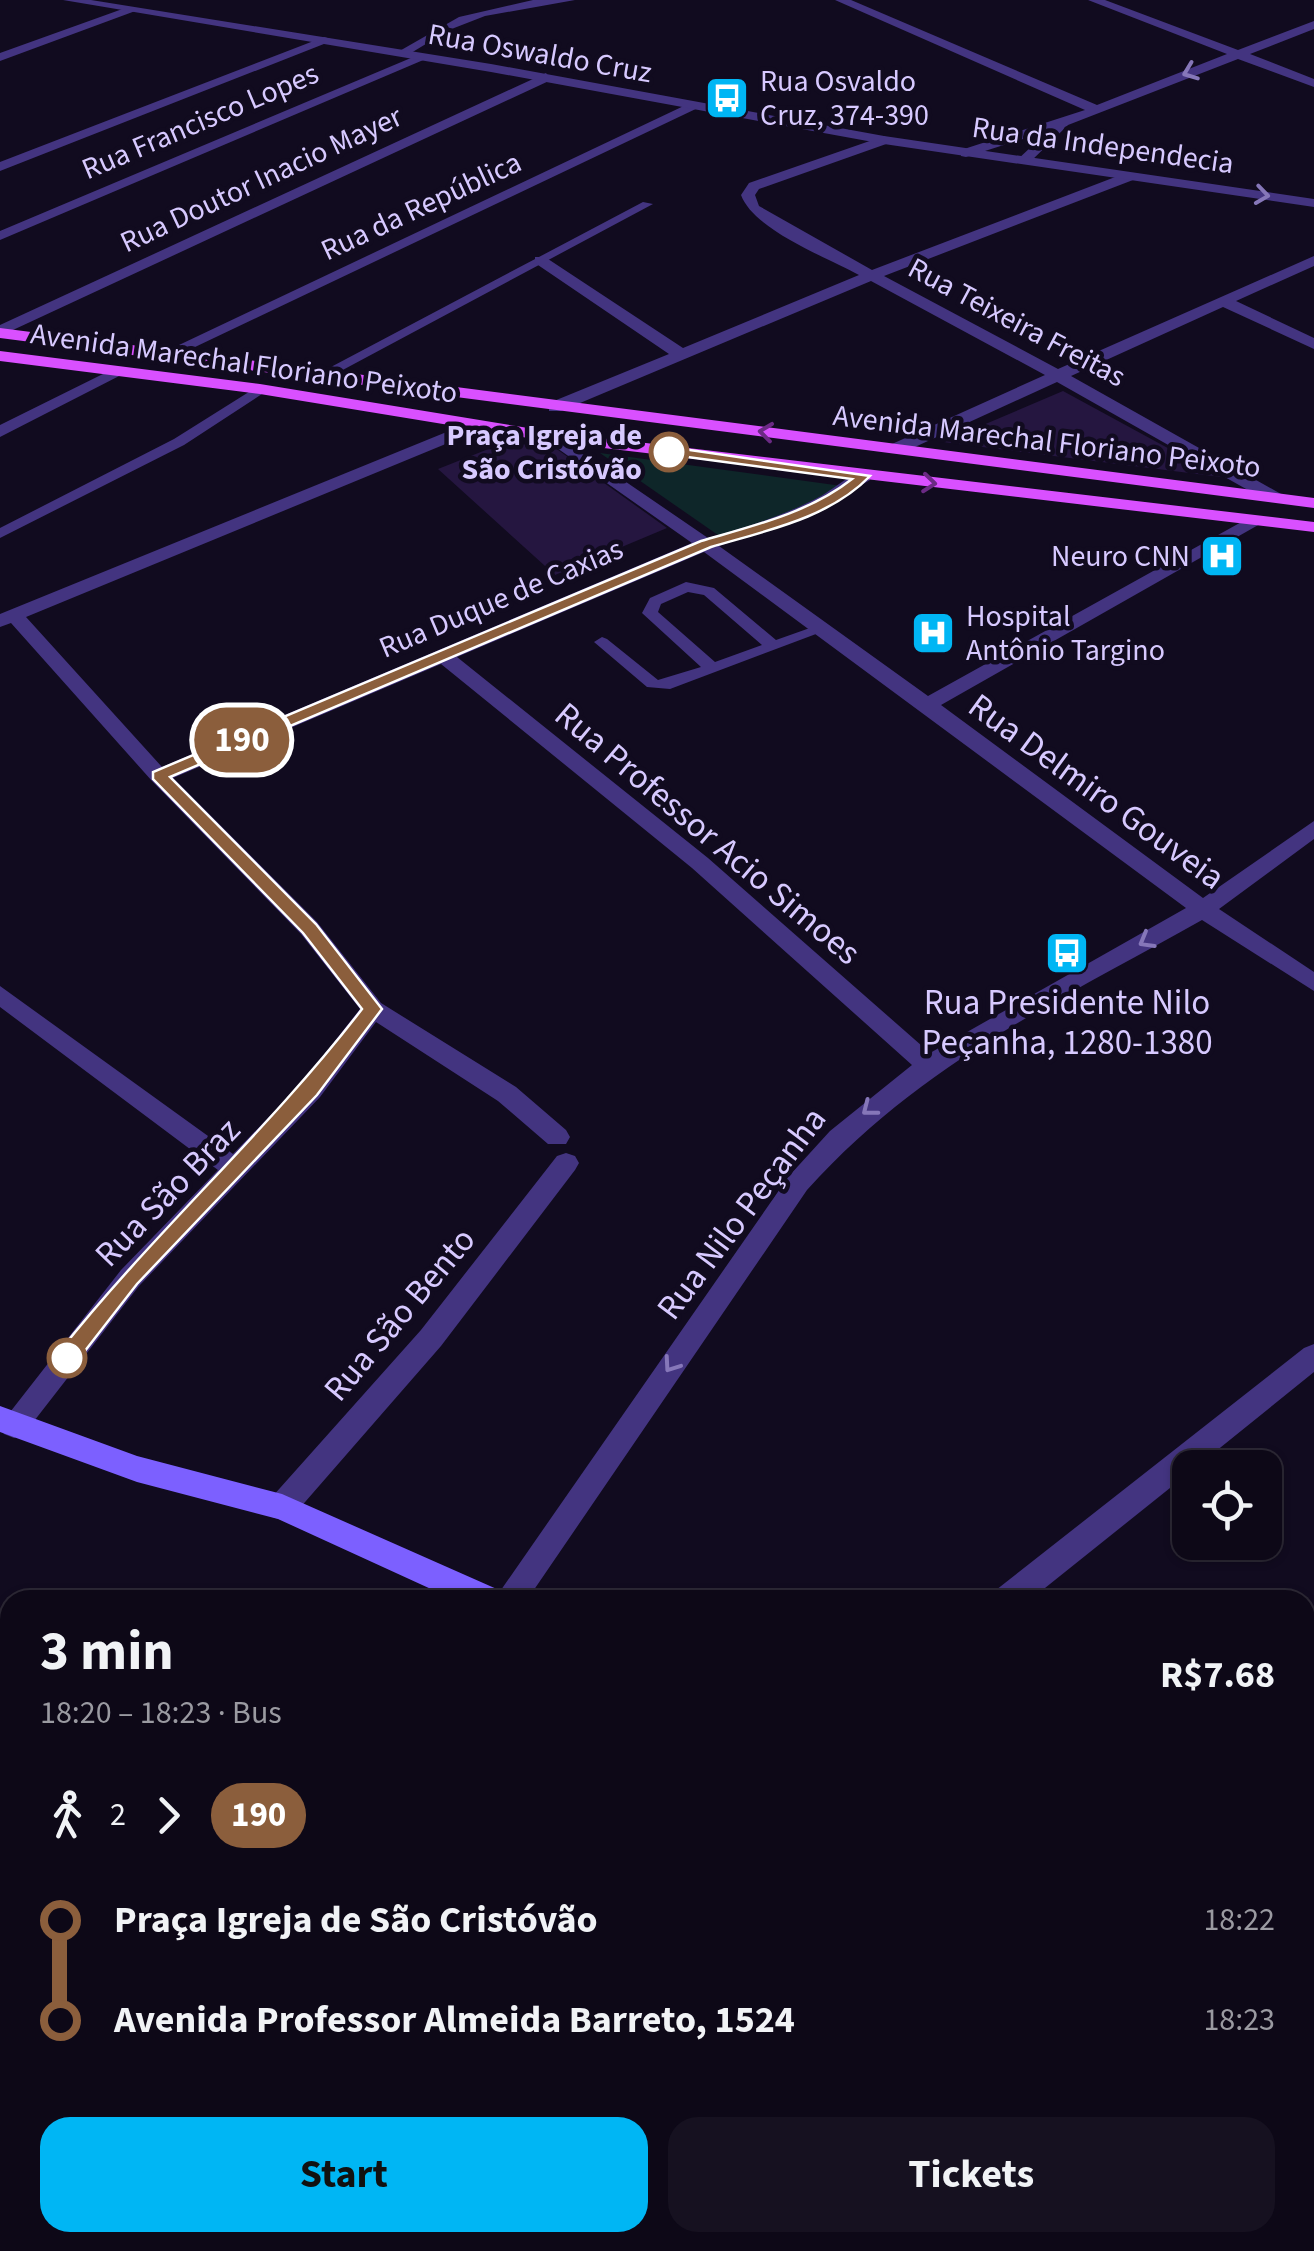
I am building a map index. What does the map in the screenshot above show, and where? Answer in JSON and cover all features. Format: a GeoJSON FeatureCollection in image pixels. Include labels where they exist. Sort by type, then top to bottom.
{"type":"FeatureCollection","features":[{"type":"Feature","properties":{"kind":"main road","name":"Avenida Marechal Floriano Peixoto"},"geometry":{"type":"LineString","coordinates":[[0,332],[319,377],[1314,503]]}},
{"type":"Feature","properties":{"kind":"main road","name":"Avenida Marechal Floriano Peixoto"},"geometry":{"type":"LineString","coordinates":[[0,356],[260,390],[553,436],[1314,527]]}},
{"type":"Feature","properties":{"kind":"main road"},"geometry":{"type":"LineString","coordinates":[[7,1422],[137,1469],[282,1507],[466,1590]]}},
{"type":"Feature","properties":{"kind":"street","name":"Rua Oswaldo Cruz"},"geometry":{"type":"LineString","coordinates":[[69,0],[129,6],[328,40],[884,140]]}},
{"type":"Feature","properties":{"kind":"street"},"geometry":{"type":"LineString","coordinates":[[402,53],[445,24],[481,10],[570,0]]}},
{"type":"Feature","properties":{"kind":"street"},"geometry":{"type":"LineString","coordinates":[[841,0],[1095,109]]}},
{"type":"Feature","properties":{"kind":"street"},"geometry":{"type":"LineString","coordinates":[[1094,0],[1314,83]]}},
{"type":"Feature","properties":{"kind":"street"},"geometry":{"type":"LineString","coordinates":[[0,58],[129,6]]}},
{"type":"Feature","properties":{"kind":"street"},"geometry":{"type":"LineString","coordinates":[[966,153],[1070,120],[1314,25]]}},
{"type":"Feature","properties":{"kind":"street"},"geometry":{"type":"LineString","coordinates":[[0,167],[328,40]]}},
{"type":"Feature","properties":{"kind":"street","name":"Rua Francisco Lopes"},"geometry":{"type":"LineString","coordinates":[[0,236],[422,58]]}},
{"type":"Feature","properties":{"kind":"street","name":"Rua Doutor Inacio Mayer"},"geometry":{"type":"LineString","coordinates":[[0,332],[546,78]]}},
{"type":"Feature","properties":{"kind":"street","name":"Rua da República"},"geometry":{"type":"LineString","coordinates":[[168,354],[695,106]]}},
{"type":"Feature","properties":{"kind":"street"},"geometry":{"type":"LineString","coordinates":[[1023,162],[1070,120]]}},
{"type":"Feature","properties":{"kind":"street","name":"Rua da Independecia"},"geometry":{"type":"LineString","coordinates":[[884,140],[1314,203]]}},
{"type":"Feature","properties":{"kind":"street","name":"Rua Teixeira Freitas"},"geometry":{"type":"LineString","coordinates":[[884,140],[754,186],[748,195],[754,208],[1276,498]]}},
{"type":"Feature","properties":{"kind":"street"},"geometry":{"type":"LineString","coordinates":[[555,407],[873,275],[1128,177]]}},
{"type":"Feature","properties":{"kind":"street"},"geometry":{"type":"LineString","coordinates":[[540,260],[682,356]]}},
{"type":"Feature","properties":{"kind":"street"},"geometry":{"type":"LineString","coordinates":[[898,448],[1314,260]]}},
{"type":"Feature","properties":{"kind":"street"},"geometry":{"type":"LineString","coordinates":[[1223,301],[1314,344]]}},
{"type":"Feature","properties":{"kind":"street"},"geometry":{"type":"LineString","coordinates":[[0,432],[117,373]]}},
{"type":"Feature","properties":{"kind":"street"},"geometry":{"type":"LineString","coordinates":[[373,1009],[309,928],[8,618],[476,424]]}},
{"type":"Feature","properties":{"kind":"street","name":"Rua Delmiro Gouveia"},"geometry":{"type":"LineString","coordinates":[[553,436],[824,628],[1202,909],[1314,983]]}},
{"type":"Feature","properties":{"kind":"street","name":"Rua Duque de Caxias"},"geometry":{"type":"LineString","coordinates":[[159,776],[706,544],[797,515],[842,494],[864,476]]}},
{"type":"Feature","properties":{"kind":"street"},"geometry":{"type":"LineString","coordinates":[[926,705],[1254,520]]}},
{"type":"Feature","properties":{"kind":"street","name":"Rua Professor Acio Simoes"},"geometry":{"type":"LineString","coordinates":[[442,655],[700,863],[928,1065]]}},
{"type":"Feature","properties":{"kind":"street","name":"Rua Nilo Peçanha"},"geometry":{"type":"LineString","coordinates":[[516,1590],[798,1183],[854,1120],[928,1065],[1202,909],[1314,828]]}},
{"type":"Feature","properties":{"kind":"street"},"geometry":{"type":"LineString","coordinates":[[0,995],[237,1172]]}},
{"type":"Feature","properties":{"kind":"street","name":"Rua São Bento"},"geometry":{"type":"LineString","coordinates":[[282,1507],[431,1338],[562,1150],[508,1094],[373,1009]]}},
{"type":"Feature","properties":{"kind":"street","name":"Rua São Braz"},"geometry":{"type":"LineString","coordinates":[[7,1422],[130,1278],[237,1172],[310,1090],[373,1009]]}},
{"type":"Feature","properties":{"kind":"street"},"geometry":{"type":"LineString","coordinates":[[1019,1590],[1314,1356]]}},
{"type":"Feature","properties":{"kind":"lane"},"geometry":{"type":"LineString","coordinates":[[319,377],[647,204]]}},
{"type":"Feature","properties":{"kind":"lane"},"geometry":{"type":"LineString","coordinates":[[0,534],[179,442],[260,390]]}},
{"type":"Feature","properties":{"kind":"lane"},"geometry":{"type":"LineString","coordinates":[[712,668],[650,613],[655,600],[686,587],[708,591],[774,647]]}},
{"type":"Feature","properties":{"kind":"lane"},"geometry":{"type":"LineString","coordinates":[[602,642],[653,684],[664,686],[824,628]]}},
{"type":"Feature","properties":{"kind":"green space"},"geometry":{"type":"Polygon","coordinates":[[[600,453],[842,486],[728,542],[600,453]]]}},
{"type":"Feature","properties":{"kind":"building"},"geometry":{"type":"Polygon","coordinates":[[[1063,391],[1221,477],[943,442],[1063,391]]]}},
{"type":"Feature","properties":{"kind":"building"},"geometry":{"type":"Polygon","coordinates":[[[501,444],[551,445],[667,528],[555,575],[438,469],[501,444]]]}},
{"type":"Feature","properties":{"kind":"bus line","name":"190"},"geometry":{"type":"LineString","coordinates":[[67,1358],[130,1278],[237,1172],[310,1090],[373,1009],[309,928],[159,776],[706,544],[779,523],[842,494],[864,476],[669,452]]}},
{"type":"Feature","properties":{"kind":"place","name":"Rua Osvaldo Cruz, 374-390"},"geometry":{"type":"Point","coordinates":[727,98]}},
{"type":"Feature","properties":{"kind":"place","name":"Praça Igreja de São Cristóvão"},"geometry":{"type":"Point","coordinates":[669,452]}},
{"type":"Feature","properties":{"kind":"place","name":"Neuro CNN"},"geometry":{"type":"Point","coordinates":[1222,556]}},
{"type":"Feature","properties":{"kind":"place","name":"Hospital Antônio Targino"},"geometry":{"type":"Point","coordinates":[933,633]}},
{"type":"Feature","properties":{"kind":"place","name":"Rua Presidente Nilo Peçanha, 1280-1380"},"geometry":{"type":"Point","coordinates":[1067,953]}}]}
